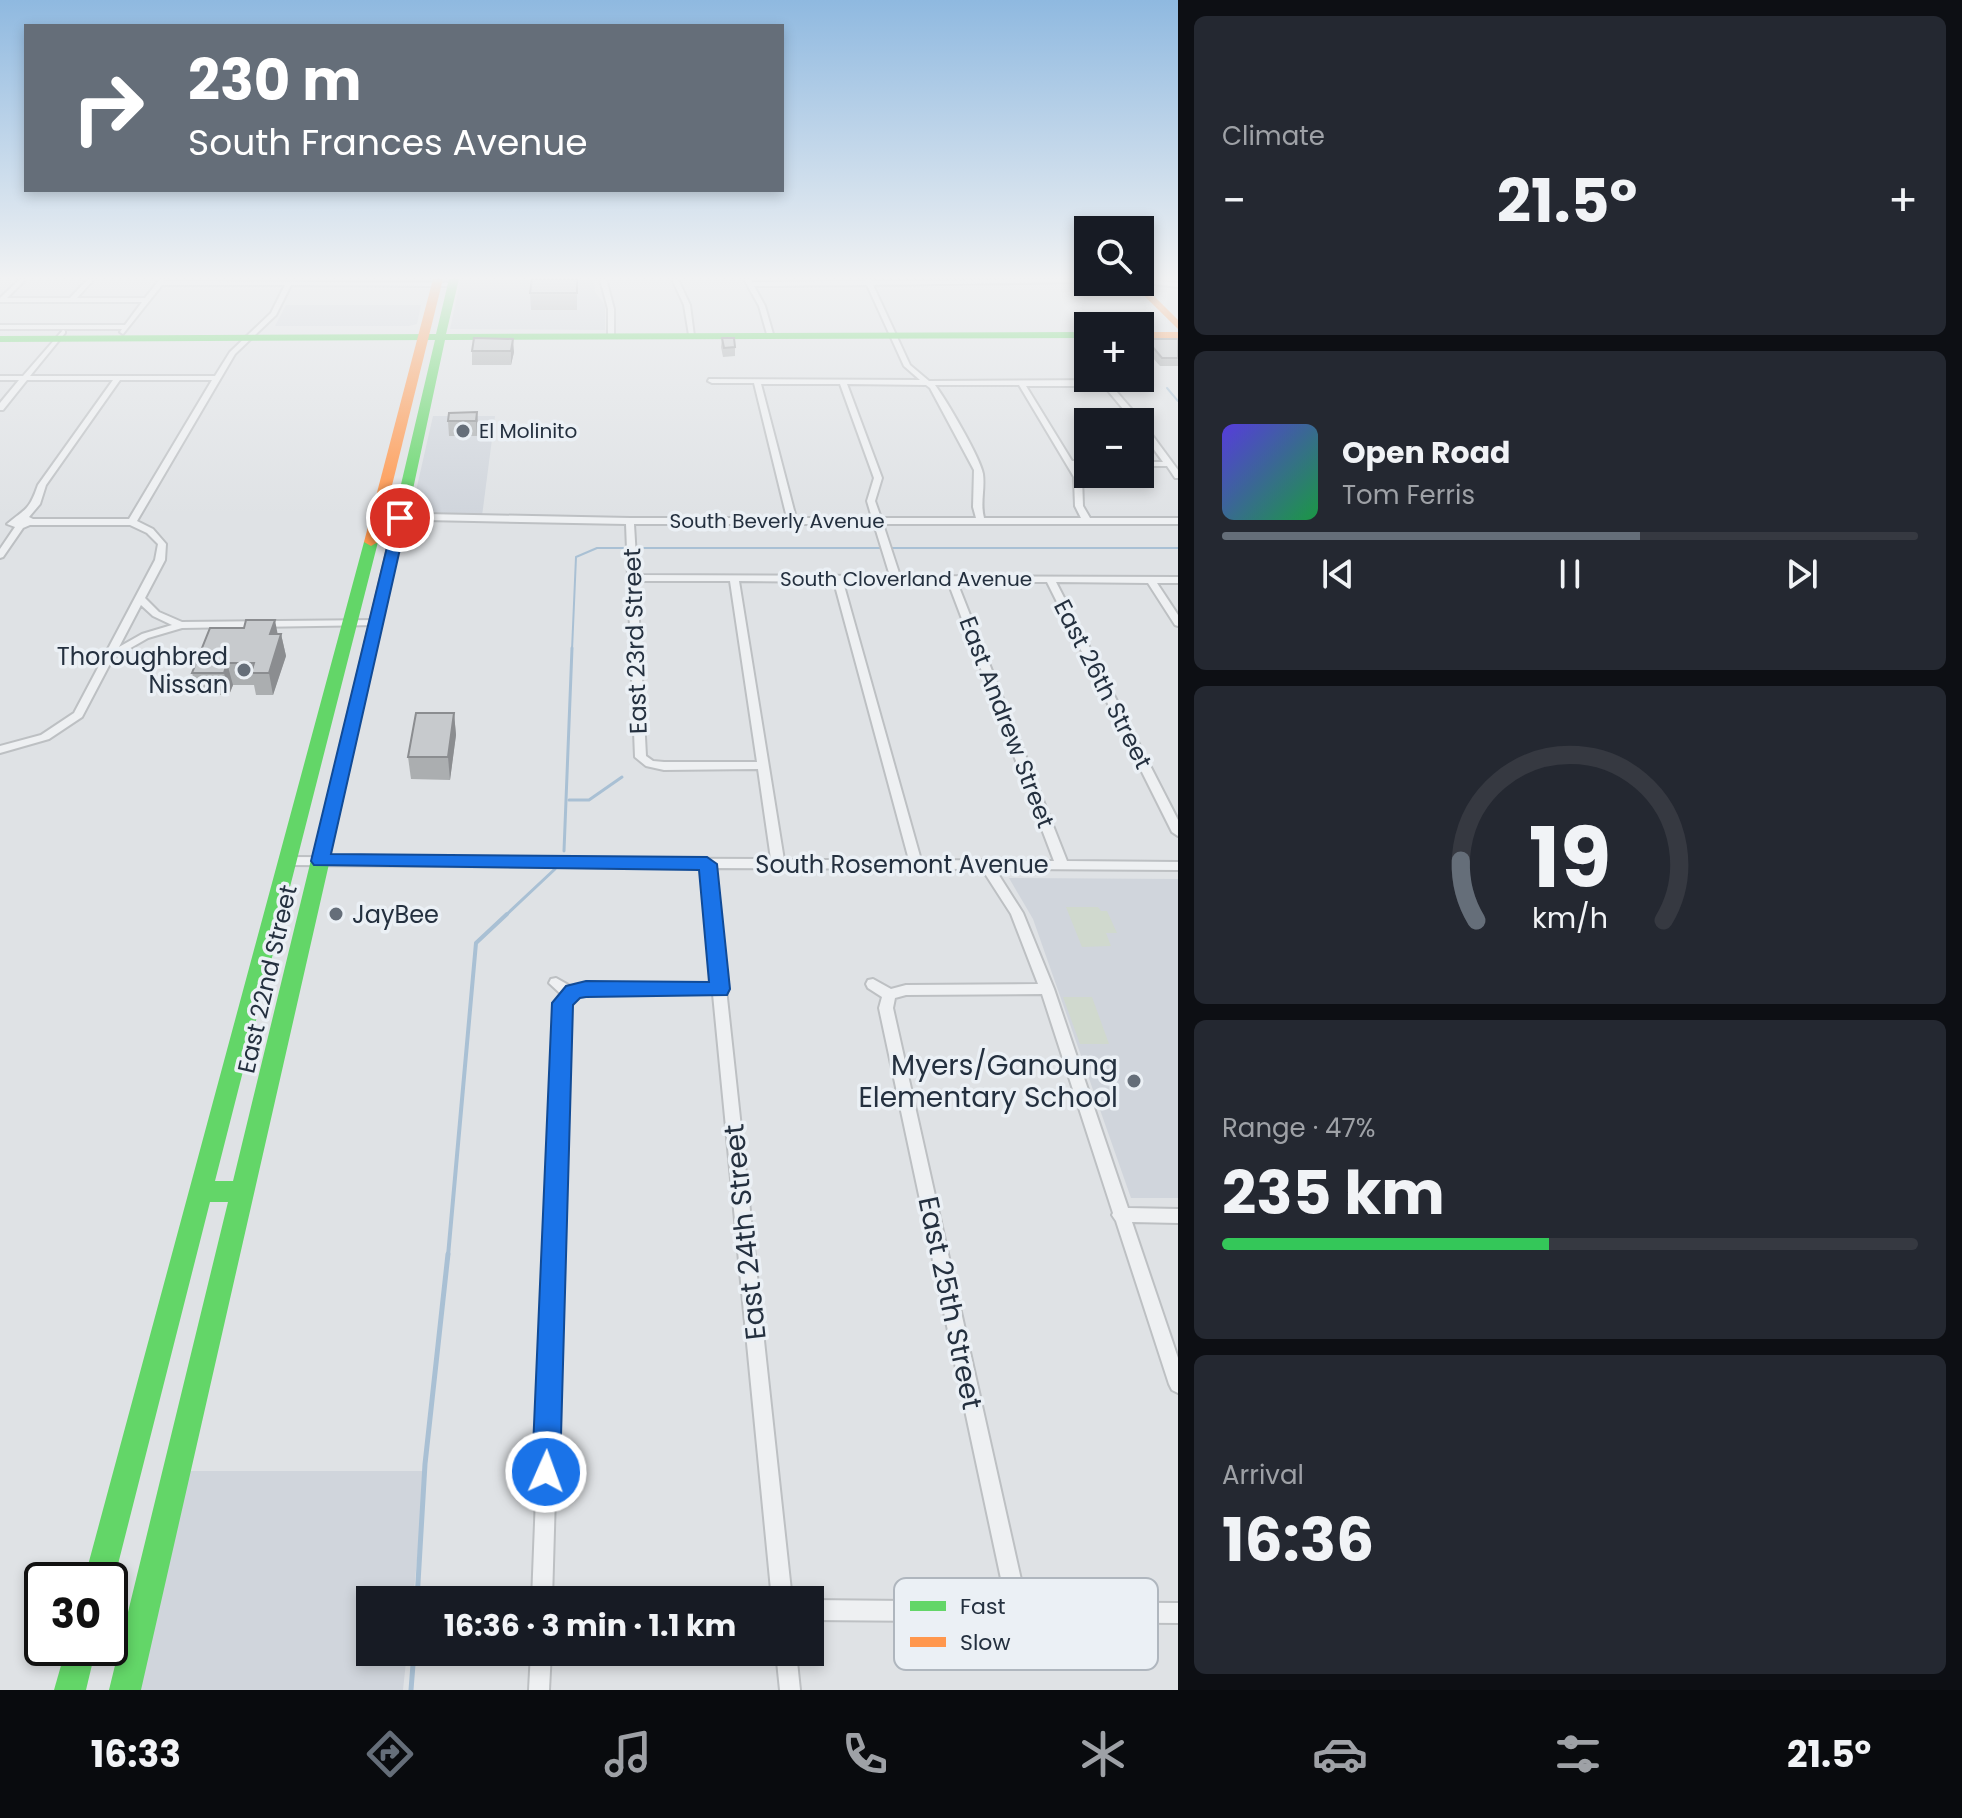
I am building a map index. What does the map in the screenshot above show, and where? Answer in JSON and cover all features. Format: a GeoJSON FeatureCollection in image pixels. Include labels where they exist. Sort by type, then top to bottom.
{"type":"FeatureCollection","features":[{"type":"Feature","properties":{"kind":"main road","name":"East 22nd Street"},"geometry":{"type":"LineString","coordinates":[[104,1562],[418,358]]}},
{"type":"Feature","properties":{"kind":"main road","name":"East 22nd Street"},"geometry":{"type":"LineString","coordinates":[[125,1690],[437,358]]}},
{"type":"Feature","properties":{"kind":"main road"},"geometry":{"type":"LineString","coordinates":[[202,1191],[242,1192]]}},
{"type":"Feature","properties":{"kind":"main road"},"geometry":{"type":"LineString","coordinates":[[70,1690],[76,1666]]}},
{"type":"Feature","properties":{"kind":"street"},"geometry":{"type":"LineString","coordinates":[[0,408],[42,358]]}},
{"type":"Feature","properties":{"kind":"street"},"geometry":{"type":"LineString","coordinates":[[132,522],[229,358]]}},
{"type":"Feature","properties":{"kind":"street"},"geometry":{"type":"LineString","coordinates":[[903,358],[907,366],[933,387],[978,470],[980,482],[974,504],[981,521]]}},
{"type":"Feature","properties":{"kind":"street"},"geometry":{"type":"LineString","coordinates":[[0,378],[217,378]]}},
{"type":"Feature","properties":{"kind":"street"},"geometry":{"type":"LineString","coordinates":[[0,555],[36,504],[42,485],[118,378]]}},
{"type":"Feature","properties":{"kind":"street"},"geometry":{"type":"LineString","coordinates":[[712,381],[1107,383],[1127,408]]}},
{"type":"Feature","properties":{"kind":"street"},"geometry":{"type":"LineString","coordinates":[[757,381],[792,521]]}},
{"type":"Feature","properties":{"kind":"street"},"geometry":{"type":"LineString","coordinates":[[843,382],[878,478],[871,501],[896,579]]}},
{"type":"Feature","properties":{"kind":"street"},"geometry":{"type":"LineString","coordinates":[[1020,382],[1078,477],[1079,506],[1087,521]]}},
{"type":"Feature","properties":{"kind":"street"},"geometry":{"type":"LineString","coordinates":[[1154,444],[1178,476]]}},
{"type":"Feature","properties":{"kind":"street"},"geometry":{"type":"LineString","coordinates":[[1154,464],[1169,464]]}},
{"type":"Feature","properties":{"kind":"street","name":"South Beverly Avenue"},"geometry":{"type":"LineString","coordinates":[[376,516],[630,521],[1178,521]]}},
{"type":"Feature","properties":{"kind":"street","name":"East 23rd Street"},"geometry":{"type":"LineString","coordinates":[[630,521],[641,763],[664,766],[763,765]]}},
{"type":"Feature","properties":{"kind":"street"},"geometry":{"type":"LineString","coordinates":[[0,522],[132,522],[150,531],[162,544],[160,560],[141,600],[78,715],[45,737],[0,750]]}},
{"type":"Feature","properties":{"kind":"street","name":"South Cloverland Avenue"},"geometry":{"type":"LineString","coordinates":[[633,578],[1178,580]]}},
{"type":"Feature","properties":{"kind":"street"},"geometry":{"type":"LineString","coordinates":[[734,578],[778,863]]}},
{"type":"Feature","properties":{"kind":"street"},"geometry":{"type":"LineString","coordinates":[[838,579],[916,865]]}},
{"type":"Feature","properties":{"kind":"street","name":"East Andrew Street"},"geometry":{"type":"LineString","coordinates":[[951,579],[1062,865]]}},
{"type":"Feature","properties":{"kind":"street","name":"East 26th Street"},"geometry":{"type":"LineString","coordinates":[[1050,579],[1178,832]]}},
{"type":"Feature","properties":{"kind":"street"},"geometry":{"type":"LineString","coordinates":[[1150,579],[1178,623]]}},
{"type":"Feature","properties":{"kind":"street"},"geometry":{"type":"LineString","coordinates":[[141,600],[156,614],[181,625]]}},
{"type":"Feature","properties":{"kind":"street"},"geometry":{"type":"LineString","coordinates":[[109,657],[145,636],[181,625],[376,623]]}},
{"type":"Feature","properties":{"kind":"street","name":"South Rosemont Avenue"},"geometry":{"type":"LineString","coordinates":[[289,861],[1178,866]]}},
{"type":"Feature","properties":{"kind":"street","name":"East 24th Street"},"geometry":{"type":"LineString","coordinates":[[707,864],[781,1586]]}},
{"type":"Feature","properties":{"kind":"street"},"geometry":{"type":"LineString","coordinates":[[986,865],[1017,913],[1047,989],[1178,1384]]}},
{"type":"Feature","properties":{"kind":"street"},"geometry":{"type":"LineString","coordinates":[[873,984],[889,995],[906,990],[1047,989]]}},
{"type":"Feature","properties":{"kind":"street"},"geometry":{"type":"LineString","coordinates":[[542,1586],[563,988],[720,989]]}},
{"type":"Feature","properties":{"kind":"street","name":"East 25th Street"},"geometry":{"type":"LineString","coordinates":[[889,995],[886,1008],[1011,1578]]}},
{"type":"Feature","properties":{"kind":"street"},"geometry":{"type":"LineString","coordinates":[[1120,1215],[1178,1216]]}},
{"type":"Feature","properties":{"kind":"street"},"geometry":{"type":"LineString","coordinates":[[824,1610],[894,1611]]}},
{"type":"Feature","properties":{"kind":"street"},"geometry":{"type":"LineString","coordinates":[[1158,1613],[1178,1613]]}},
{"type":"Feature","properties":{"kind":"street"},"geometry":{"type":"LineString","coordinates":[[539,1690],[540,1666]]}},
{"type":"Feature","properties":{"kind":"street"},"geometry":{"type":"LineString","coordinates":[[787,1666],[790,1690]]}},
{"type":"Feature","properties":{"kind":"shaded area"},"geometry":{"type":"Polygon","coordinates":[[[433,416],[495,416],[482,516],[411,513],[433,416]]]}},
{"type":"Feature","properties":{"kind":"shaded area","name":"Myers/Ganoung Elementary School"},"geometry":{"type":"Polygon","coordinates":[[[1009,878],[1178,879],[1178,1198],[1131,1198],[1033,919],[1009,878]]]}},
{"type":"Feature","properties":{"kind":"shaded area"},"geometry":{"type":"Polygon","coordinates":[[[1066,907],[1098,907],[1101,911],[1107,911],[1117,933],[1106,933],[1111,946],[1082,947],[1066,907]]]}},
{"type":"Feature","properties":{"kind":"shaded area"},"geometry":{"type":"Polygon","coordinates":[[[1063,997],[1092,997],[1109,1044],[1080,1044],[1063,997]]]}},
{"type":"Feature","properties":{"kind":"shaded area"},"geometry":{"type":"Polygon","coordinates":[[[190,1471],[426,1471],[414,1586],[356,1586],[356,1666],[406,1666],[403,1690],[140,1690],[190,1471]]]}},
{"type":"Feature","properties":{"kind":"building"},"geometry":{"type":"Polygon","coordinates":[[[477,412],[476,421],[448,421],[449,413],[477,412]]]}},
{"type":"Feature","properties":{"kind":"building"},"geometry":{"type":"Polygon","coordinates":[[[246,620],[275,620],[270,634],[281,634],[269,673],[251,673],[254,663],[227,663],[224,673],[192,673],[210,628],[244,628],[246,620]]]}},
{"type":"Feature","properties":{"kind":"building"},"geometry":{"type":"Polygon","coordinates":[[[416,713],[454,713],[448,757],[408,757],[416,713]]]}},
{"type":"Feature","properties":{"kind":"waterway"},"geometry":{"type":"LineString","coordinates":[[1167,388],[1178,401]]}},
{"type":"Feature","properties":{"kind":"waterway"},"geometry":{"type":"LineString","coordinates":[[572,650],[576,557],[597,548],[882,548]]}},
{"type":"Feature","properties":{"kind":"waterway"},"geometry":{"type":"LineString","coordinates":[[890,548],[1178,548]]}},
{"type":"Feature","properties":{"kind":"waterway"},"geometry":{"type":"LineString","coordinates":[[564,851],[572,648]]}},
{"type":"Feature","properties":{"kind":"waterway"},"geometry":{"type":"LineString","coordinates":[[569,800],[589,800],[622,777]]}},
{"type":"Feature","properties":{"kind":"waterway"},"geometry":{"type":"LineString","coordinates":[[505,916],[555,869]]}},
{"type":"Feature","properties":{"kind":"waterway"},"geometry":{"type":"LineString","coordinates":[[448,1256],[476,943],[507,914]]}},
{"type":"Feature","properties":{"kind":"waterway"},"geometry":{"type":"LineString","coordinates":[[418,1586],[425,1464],[448,1254]]}},
{"type":"Feature","properties":{"kind":"waterway"},"geometry":{"type":"LineString","coordinates":[[411,1690],[413,1666]]}},
{"type":"Feature","properties":{"kind":"traffic: fast"},"geometry":{"type":"LineString","coordinates":[[397,531],[436,358]]}},
{"type":"Feature","properties":{"kind":"traffic: fast"},"geometry":{"type":"LineString","coordinates":[[104,1562],[371,542]]}},
{"type":"Feature","properties":{"kind":"traffic: fast"},"geometry":{"type":"LineString","coordinates":[[125,1690],[335,798]]}},
{"type":"Feature","properties":{"kind":"traffic: fast"},"geometry":{"type":"LineString","coordinates":[[202,1191],[242,1192]]}},
{"type":"Feature","properties":{"kind":"traffic: fast"},"geometry":{"type":"LineString","coordinates":[[70,1690],[76,1666]]}},
{"type":"Feature","properties":{"kind":"traffic: slow"},"geometry":{"type":"LineString","coordinates":[[371,542],[418,358]]}},
{"type":"Feature","properties":{"kind":"traffic: slow"},"geometry":{"type":"LineString","coordinates":[[335,798],[397,531]]}},
{"type":"Feature","properties":{"kind":"place","name":"El Molinito"},"geometry":{"type":"Point","coordinates":[463,431]}},
{"type":"Feature","properties":{"kind":"place","name":"Thoroughbred Nissan"},"geometry":{"type":"Point","coordinates":[244,670]}},
{"type":"Feature","properties":{"kind":"place","name":"JayBee"},"geometry":{"type":"Point","coordinates":[336,914]}},
{"type":"Feature","properties":{"kind":"place","name":"Myers/Ganoung Elementary School"},"geometry":{"type":"Point","coordinates":[1134,1081]}},
{"type":"Feature","properties":{"kind":"route"},"geometry":{"type":"LineString","coordinates":[[400,518],[320,861],[707,864],[720,989],[586,989],[573,991],[563,1003],[546,1472]]}}]}
